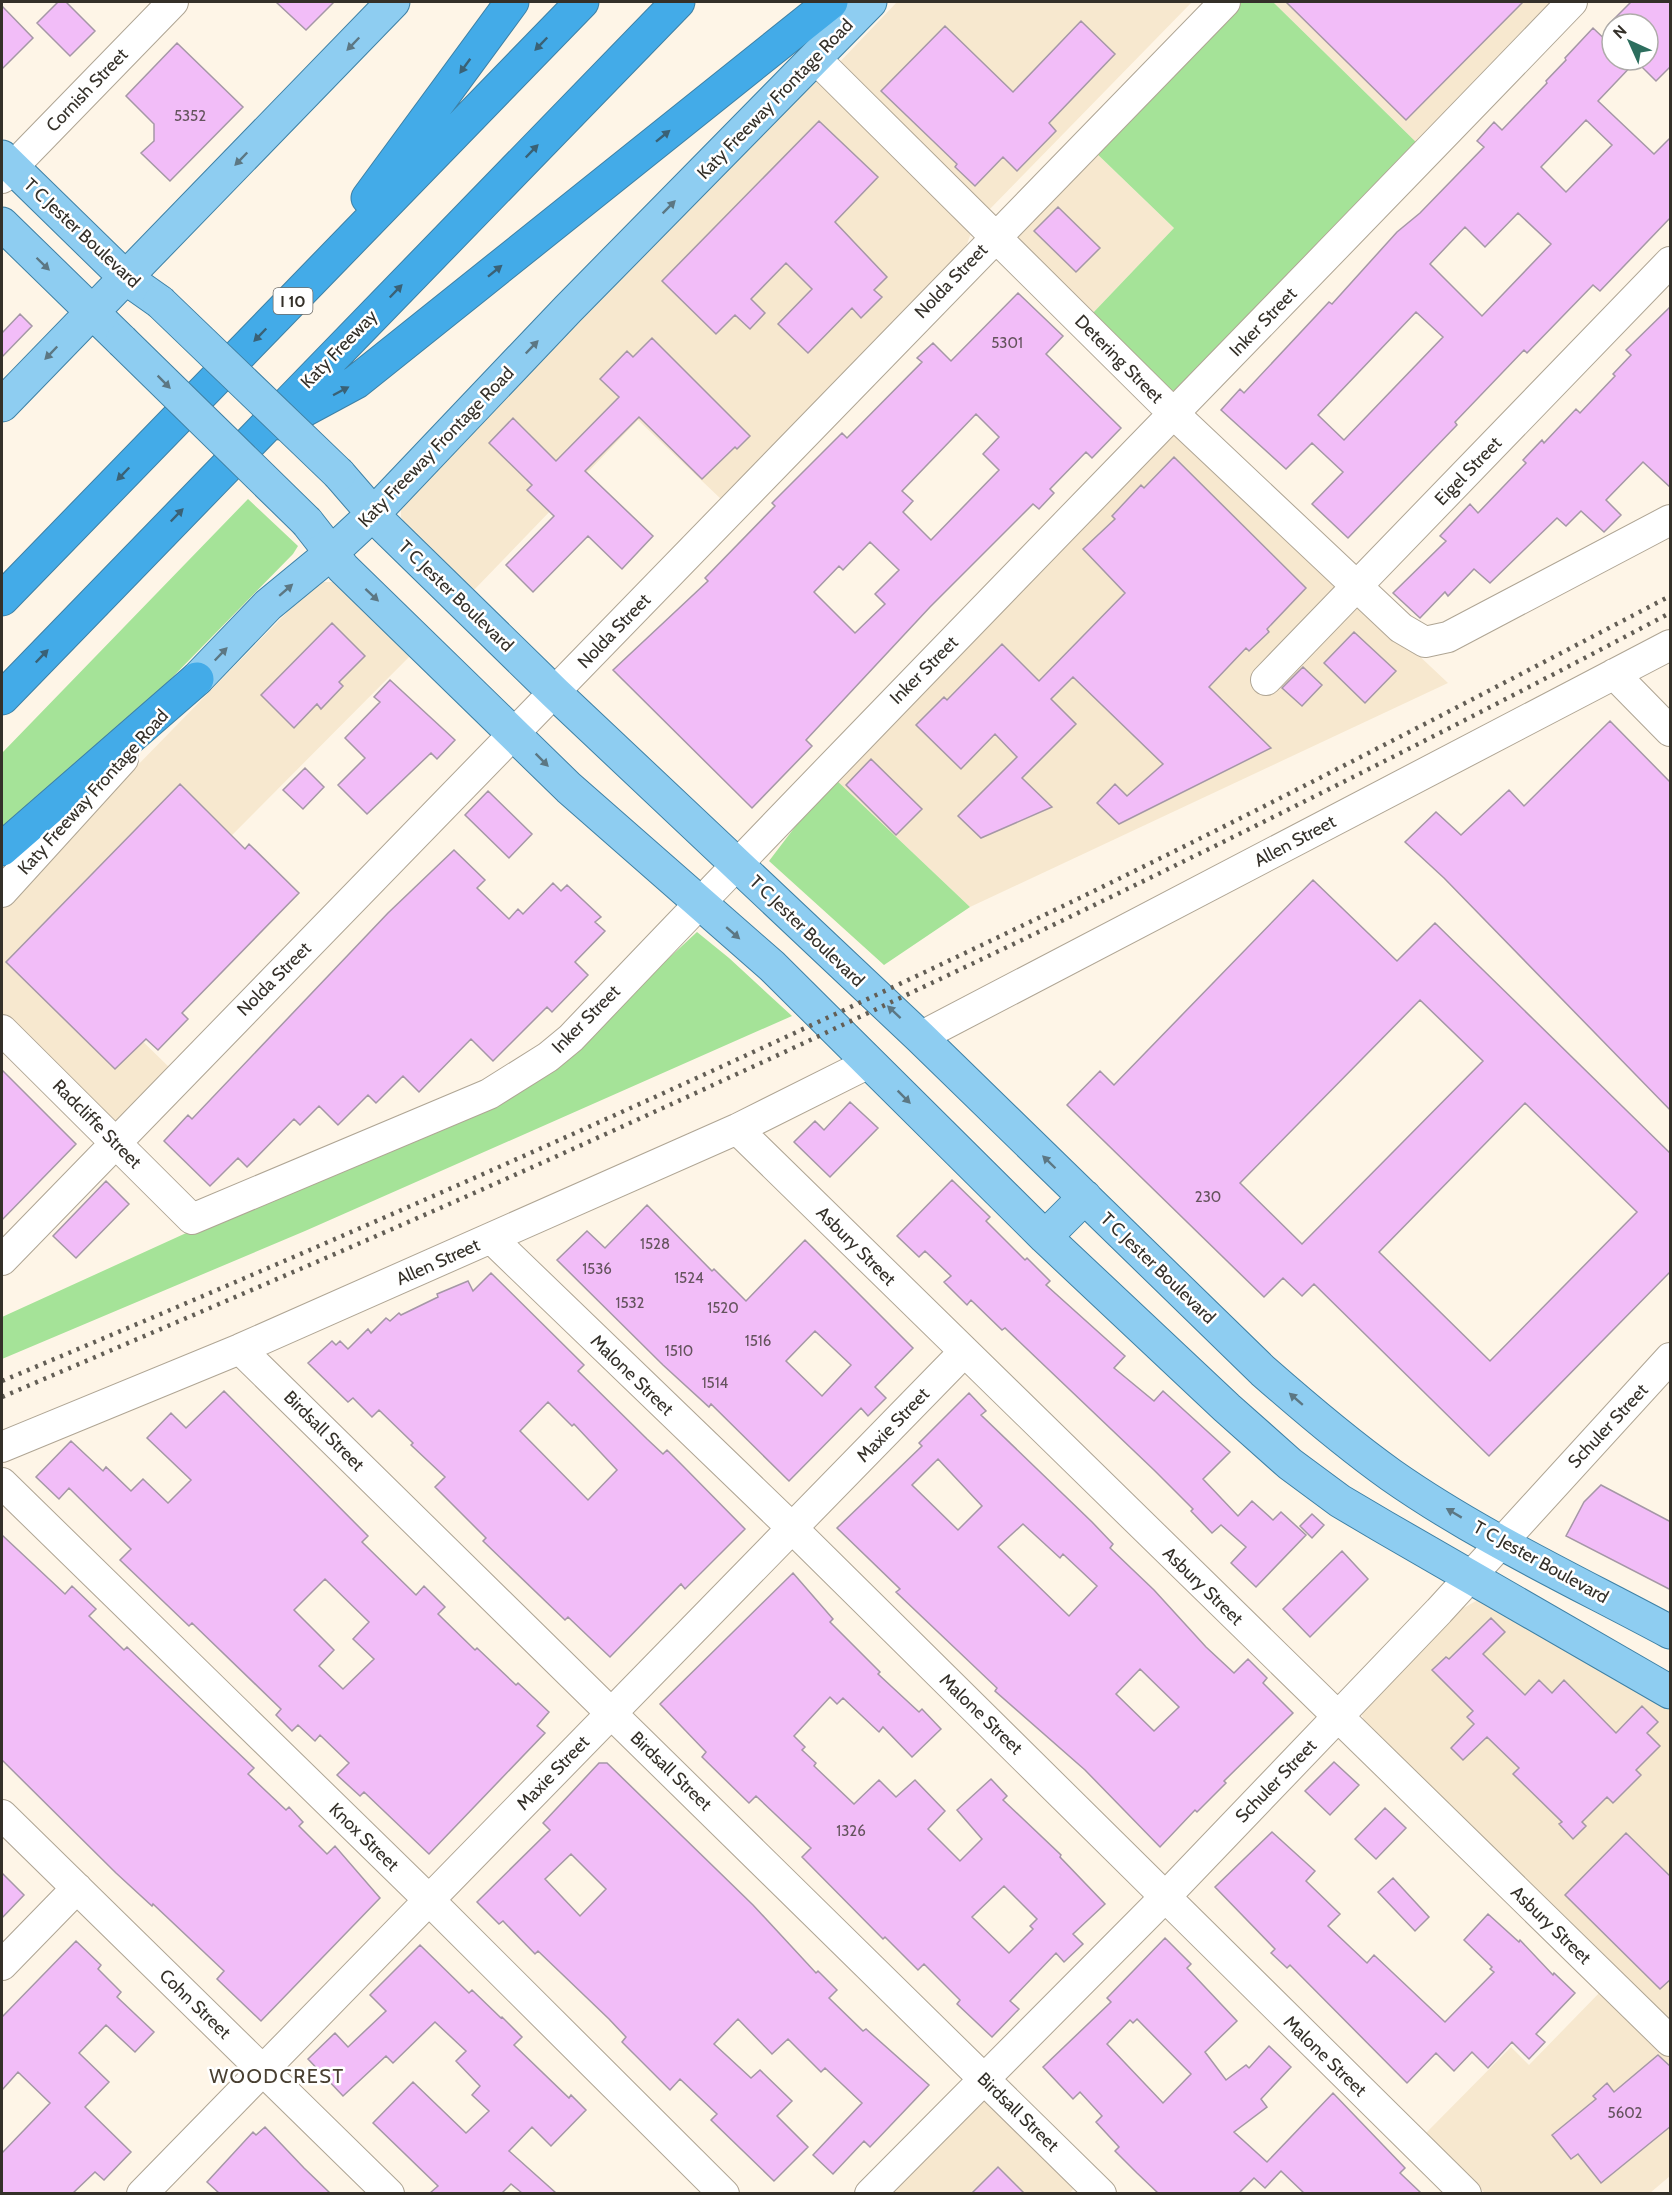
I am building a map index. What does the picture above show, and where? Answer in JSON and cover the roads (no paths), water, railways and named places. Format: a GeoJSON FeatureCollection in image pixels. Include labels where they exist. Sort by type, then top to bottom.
{"type":"FeatureCollection","features":[{"type":"Feature","properties":{"kind":"highway"},"geometry":{"type":"LineString","coordinates":[[292,301],[512,2]]}},
{"type":"Feature","properties":{"kind":"highway","name":"I 10"},"geometry":{"type":"LineString","coordinates":[[2,599],[582,2]]}},
{"type":"Feature","properties":{"kind":"highway","name":"Katy Freeway"},"geometry":{"type":"LineString","coordinates":[[2,698],[252,438],[678,2]]}},
{"type":"Feature","properties":{"kind":"highway"},"geometry":{"type":"LineString","coordinates":[[252,438],[356,382],[831,2]]}},
{"type":"Feature","properties":{"kind":"highway"},"geometry":{"type":"LineString","coordinates":[[2,849],[197,679]]}},
{"type":"Feature","properties":{"kind":"main road"},"geometry":{"type":"LineString","coordinates":[[2,405],[393,2]]}},
{"type":"Feature","properties":{"kind":"main road","name":"Katy Freeway Frontage Road"},"geometry":{"type":"LineString","coordinates":[[197,679],[268,605],[330,554],[373,514],[568,309],[870,2]]}},
{"type":"Feature","properties":{"kind":"main road","name":"T C Jester Boulevard"},"geometry":{"type":"LineString","coordinates":[[5,167],[126,278],[160,302],[350,486],[373,514],[555,693],[920,1037],[1263,1371],[1322,1422],[1392,1476],[1501,1542],[1671,1632]]}},
{"type":"Feature","properties":{"kind":"main road"},"geometry":{"type":"LineString","coordinates":[[2,224],[307,522],[330,554],[569,788],[772,966],[1045,1237],[1290,1464],[1340,1501],[1468,1578],[1671,1692]]}},
{"type":"Feature","properties":{"kind":"main road"},"geometry":{"type":"LineString","coordinates":[[1045,1237],[1085,1197]]}},
{"type":"Feature","properties":{"kind":"main road"},"geometry":{"type":"LineString","coordinates":[[1227,1408],[1263,1371]]}},
{"type":"Feature","properties":{"kind":"street","name":"Cornish Street"},"geometry":{"type":"LineString","coordinates":[[5,167],[173,2]]}},
{"type":"Feature","properties":{"kind":"street","name":"Nolda Street"},"geometry":{"type":"LineString","coordinates":[[2,1260],[115,1141],[555,693],[995,236],[1225,2]]}},
{"type":"Feature","properties":{"kind":"street","name":"Inker Street"},"geometry":{"type":"LineString","coordinates":[[192,1219],[489,1094],[548,1057],[571,1038],[736,863],[1175,414],[1572,2]]}},
{"type":"Feature","properties":{"kind":"street","name":"Detering Street"},"geometry":{"type":"LineString","coordinates":[[815,58],[1175,414],[1401,628],[1425,642],[1448,637],[1671,520]]}},
{"type":"Feature","properties":{"kind":"street","name":"Eigel Street"},"geometry":{"type":"LineString","coordinates":[[1266,680],[1671,262]]}},
{"type":"Feature","properties":{"kind":"street","name":"Allen Street"},"geometry":{"type":"LineString","coordinates":[[920,1037],[1671,645]]}},
{"type":"Feature","properties":{"kind":"street"},"geometry":{"type":"LineString","coordinates":[[1614,674],[1671,731]]}},
{"type":"Feature","properties":{"kind":"street","name":"Katy Freeway Frontage Road"},"geometry":{"type":"LineString","coordinates":[[2,892],[197,679]]}},
{"type":"Feature","properties":{"kind":"street","name":"Radcliffe Street"},"geometry":{"type":"LineString","coordinates":[[2,1030],[192,1219]]}},
{"type":"Feature","properties":{"kind":"street","name":"Allen Street"},"geometry":{"type":"LineString","coordinates":[[2,1447],[240,1349],[491,1238],[737,1129],[870,1063]]}},
{"type":"Feature","properties":{"kind":"street","name":"Asbury Street"},"geometry":{"type":"LineString","coordinates":[[737,1129],[1671,2041]]}},
{"type":"Feature","properties":{"kind":"street","name":"Malone Street"},"geometry":{"type":"LineString","coordinates":[[491,1238],[792,1528],[1166,1896],[1290,2022],[1466,2193]]}},
{"type":"Feature","properties":{"kind":"street","name":"Birdsall Street"},"geometry":{"type":"LineString","coordinates":[[240,1349],[1101,2193]]}},
{"type":"Feature","properties":{"kind":"street","name":"Maxie Street"},"geometry":{"type":"LineString","coordinates":[[142,2193],[430,1901],[611,1712],[964,1352]]}},
{"type":"Feature","properties":{"kind":"street","name":"Schuler Street"},"geometry":{"type":"LineString","coordinates":[[870,2193],[1166,1896],[1468,1578],[1671,1358]]}},
{"type":"Feature","properties":{"kind":"street","name":"Knox Street"},"geometry":{"type":"LineString","coordinates":[[2,1483],[430,1901],[724,2193]]}},
{"type":"Feature","properties":{"kind":"street","name":"Cohn Street"},"geometry":{"type":"LineString","coordinates":[[2,1815],[389,2193]]}},
{"type":"Feature","properties":{"kind":"street"},"geometry":{"type":"LineString","coordinates":[[2,1965],[77,1888]]}},
{"type":"Feature","properties":{"kind":"railway"},"geometry":{"type":"LineString","coordinates":[[2,1381],[534,1152],[797,1032],[1213,832],[1670,596]]}},
{"type":"Feature","properties":{"kind":"railway"},"geometry":{"type":"LineString","coordinates":[[2,1397],[317,1262],[762,1063],[1284,812],[1670,613]]}},
{"type":"Feature","properties":{"kind":"district","name":"WOODCREST"},"geometry":{"type":"Point","coordinates":[277,2076]}}]}
